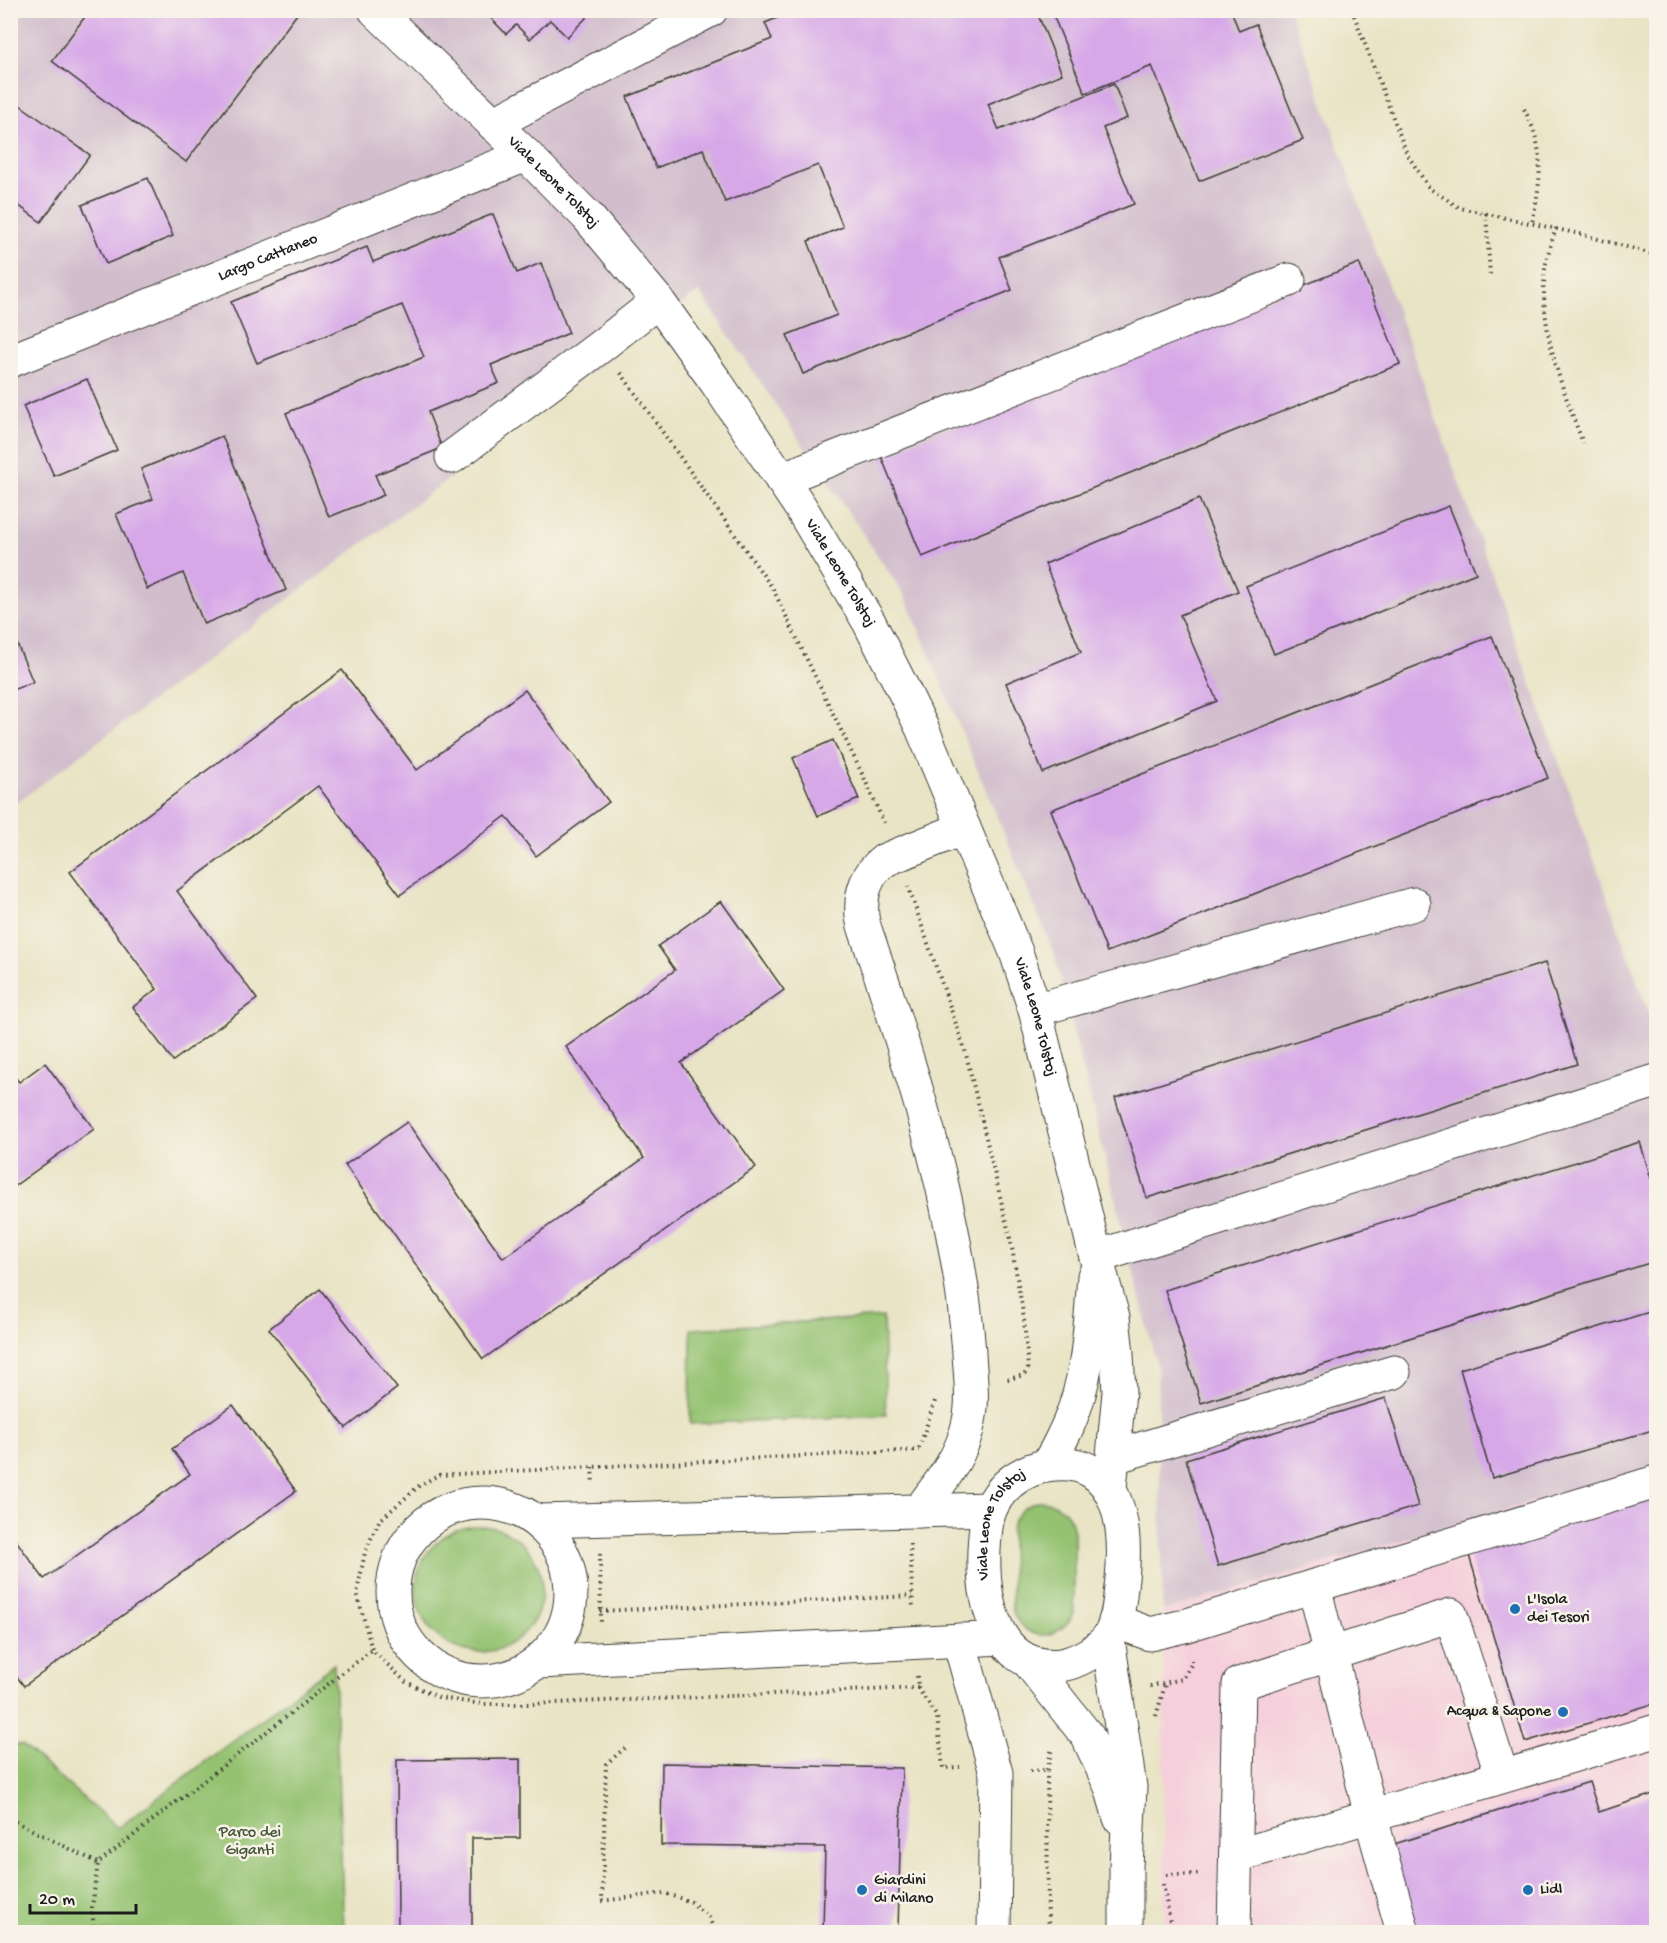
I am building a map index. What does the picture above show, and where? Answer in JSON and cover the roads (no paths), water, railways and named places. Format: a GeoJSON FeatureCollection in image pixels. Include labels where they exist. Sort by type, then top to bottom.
{"type":"FeatureCollection","features":[{"type":"Feature","properties":{"kind":"street"},"geometry":{"type":"LineString","coordinates":[[493,124],[711,10]]}},
{"type":"Feature","properties":{"kind":"street","name":"Viale Leone Tolstoj"},"geometry":{"type":"LineString","coordinates":[[384,13],[587,216],[658,301],[710,373],[828,551],[869,622],[922,728],[1016,952],[1035,1010],[1113,1317],[1118,1354],[1119,1392],[1112,1473],[1125,1542],[1124,1565],[1112,1630],[1130,1787],[1126,1932]]}},
{"type":"Feature","properties":{"kind":"street","name":"Largo Cattaneo"},"geometry":{"type":"LineString","coordinates":[[10,361],[526,155]]}},
{"type":"Feature","properties":{"kind":"street"},"geometry":{"type":"LineString","coordinates":[[781,479],[1289,280]]}},
{"type":"Feature","properties":{"kind":"street"},"geometry":{"type":"LineString","coordinates":[[452,457],[658,301]]}},
{"type":"Feature","properties":{"kind":"street"},"geometry":{"type":"LineString","coordinates":[[919,1511],[951,1468],[963,1444],[970,1418],[968,1334],[946,1205],[896,1021],[862,917],[862,897],[868,879],[877,866],[885,860],[964,828]]}},
{"type":"Feature","properties":{"kind":"street"},"geometry":{"type":"LineString","coordinates":[[1035,1010],[1414,904]]}},
{"type":"Feature","properties":{"kind":"street"},"geometry":{"type":"LineString","coordinates":[[1096,1257],[1656,1081]]}},
{"type":"Feature","properties":{"kind":"street","name":"Viale Leone Tolstoj"},"geometry":{"type":"LineString","coordinates":[[1047,1465],[1069,1424],[1082,1387],[1087,1359],[1096,1257]]}},
{"type":"Feature","properties":{"kind":"street"},"geometry":{"type":"LineString","coordinates":[[1112,1473],[1394,1372]]}},
{"type":"Feature","properties":{"kind":"street","name":"Viale Leone Tolstoj"},"geometry":{"type":"LineString","coordinates":[[1112,1473],[1095,1474],[1083,1468],[1058,1463],[1047,1465],[1016,1479],[996,1498],[990,1509],[984,1542],[984,1585],[990,1613],[1002,1638],[1028,1661],[1081,1726],[1096,1753],[1117,1806],[1122,1827],[1126,1868]]}},
{"type":"Feature","properties":{"kind":"street"},"geometry":{"type":"LineString","coordinates":[[1028,1661],[1049,1665],[1070,1663],[1079,1659],[1112,1630],[1150,1634],[1184,1626],[1656,1482]]}},
{"type":"Feature","properties":{"kind":"street"},"geometry":{"type":"LineString","coordinates":[[473,1502],[496,1503],[518,1509],[539,1521],[557,1541],[565,1557],[573,1592],[568,1618],[557,1642],[539,1662],[513,1676],[484,1682],[456,1678],[430,1665],[409,1644],[396,1618],[392,1589],[398,1561],[412,1535],[429,1519],[450,1508],[473,1502]]}},
{"type":"Feature","properties":{"kind":"street"},"geometry":{"type":"LineString","coordinates":[[539,1521],[990,1509]]}},
{"type":"Feature","properties":{"kind":"street"},"geometry":{"type":"LineString","coordinates":[[1314,1586],[1373,1815],[1376,1836],[1403,1932]]}},
{"type":"Feature","properties":{"kind":"street"},"geometry":{"type":"LineString","coordinates":[[1234,1932],[1239,1684],[1451,1615],[1502,1776]]}},
{"type":"Feature","properties":{"kind":"street"},"geometry":{"type":"LineString","coordinates":[[539,1662],[1002,1638]]}},
{"type":"Feature","properties":{"kind":"street"},"geometry":{"type":"LineString","coordinates":[[959,1640],[996,1773],[994,1932]]}},
{"type":"Feature","properties":{"kind":"street"},"geometry":{"type":"LineString","coordinates":[[1236,1856],[1656,1731]]}},
{"type":"Feature","properties":{"kind":"place","name":"L'Isola dei Tesori"},"geometry":{"type":"Point","coordinates":[1515,1609]}},
{"type":"Feature","properties":{"kind":"place","name":"Acqua & Sapone"},"geometry":{"type":"Point","coordinates":[1563,1712]}},
{"type":"Feature","properties":{"kind":"place","name":"Giardini di Milano"},"geometry":{"type":"Point","coordinates":[862,1890]}},
{"type":"Feature","properties":{"kind":"place","name":"Lidl"},"geometry":{"type":"Point","coordinates":[1528,1890]}},
{"type":"Feature","properties":{"kind":"park label","name":"Parco dei Giganti"},"geometry":{"type":"Point","coordinates":[250,1842]}}]}
